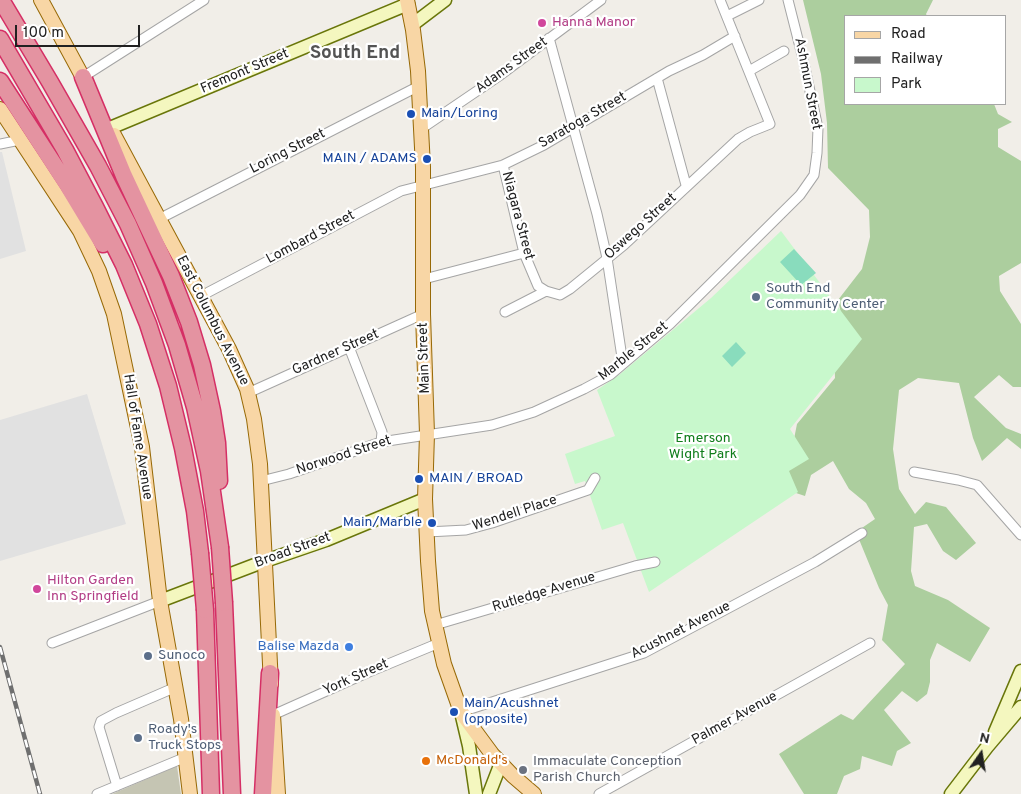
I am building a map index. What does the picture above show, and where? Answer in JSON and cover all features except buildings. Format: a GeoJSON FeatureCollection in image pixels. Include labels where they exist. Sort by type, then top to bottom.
{"type":"FeatureCollection","features":[{"type":"Feature","properties":{"kind":"highway"},"geometry":{"type":"LineString","coordinates":[[1,0],[98,166],[128,224],[154,283],[177,345],[195,407],[209,471],[220,541]]}},
{"type":"Feature","properties":{"kind":"highway"},"geometry":{"type":"LineString","coordinates":[[0,39],[65,150],[110,236],[136,294],[158,355],[183,448],[194,503],[205,610],[211,794]]}},
{"type":"Feature","properties":{"kind":"highway"},"geometry":{"type":"LineString","coordinates":[[82,78],[124,176],[171,276],[196,343],[207,388],[216,435],[219,475],[220,541],[232,794]]}},
{"type":"Feature","properties":{"kind":"highway"},"geometry":{"type":"LineString","coordinates":[[0,81],[85,213],[116,269],[158,355]]}},
{"type":"Feature","properties":{"kind":"highway"},"geometry":{"type":"LineString","coordinates":[[263,794],[270,673]]}},
{"type":"Feature","properties":{"kind":"main road","name":"East Columbus Avenue"},"geometry":{"type":"LineString","coordinates":[[41,0],[235,360],[248,393],[257,435],[261,481],[278,794]]}},
{"type":"Feature","properties":{"kind":"main road"},"geometry":{"type":"LineString","coordinates":[[412,25],[445,0]]}},
{"type":"Feature","properties":{"kind":"main road","name":"Main Street"},"geometry":{"type":"LineString","coordinates":[[407,2],[412,25],[419,86],[424,186],[424,314],[427,434],[425,499],[428,561],[435,625],[444,664],[461,712],[469,746],[476,794]]}},
{"type":"Feature","properties":{"kind":"main road","name":"Fremont Street"},"geometry":{"type":"LineString","coordinates":[[110,128],[407,2]]}},
{"type":"Feature","properties":{"kind":"main road","name":"Hall of Fame Avenue"},"geometry":{"type":"LineString","coordinates":[[0,109],[87,244],[102,278],[114,314],[143,454],[160,601],[176,687],[190,794]]}},
{"type":"Feature","properties":{"kind":"main road","name":"Broad Street"},"geometry":{"type":"LineString","coordinates":[[160,601],[326,540],[425,499]]}},
{"type":"Feature","properties":{"kind":"main road"},"geometry":{"type":"LineString","coordinates":[[987,747],[999,724],[1021,671]]}},
{"type":"Feature","properties":{"kind":"main road"},"geometry":{"type":"LineString","coordinates":[[951,794],[1021,707]]}},
{"type":"Feature","properties":{"kind":"main road","name":"Main Street"},"geometry":{"type":"LineString","coordinates":[[461,712],[492,754],[534,794]]}},
{"type":"Feature","properties":{"kind":"main road"},"geometry":{"type":"LineString","coordinates":[[489,794],[501,763]]}},
{"type":"Feature","properties":{"kind":"street"},"geometry":{"type":"LineString","coordinates":[[82,78],[204,0]]}},
{"type":"Feature","properties":{"kind":"street","name":"Adams Street"},"geometry":{"type":"LineString","coordinates":[[421,129],[500,76],[601,0]]}},
{"type":"Feature","properties":{"kind":"street"},"geometry":{"type":"LineString","coordinates":[[720,0],[749,71],[784,51]]}},
{"type":"Feature","properties":{"kind":"street"},"geometry":{"type":"LineString","coordinates":[[727,16],[760,0]]}},
{"type":"Feature","properties":{"kind":"street","name":"Ashmun Street"},"geometry":{"type":"LineString","coordinates":[[788,0],[818,128],[818,153],[814,175],[800,195]]}},
{"type":"Feature","properties":{"kind":"street","name":"Saratoga Street"},"geometry":{"type":"LineString","coordinates":[[424,186],[503,165],[544,145],[678,66],[703,55],[735,36]]}},
{"type":"Feature","properties":{"kind":"street"},"geometry":{"type":"LineString","coordinates":[[549,38],[589,179],[607,258],[623,364]]}},
{"type":"Feature","properties":{"kind":"street","name":"Oswego Street"},"geometry":{"type":"LineString","coordinates":[[504,312],[546,291],[560,295],[624,245],[686,185],[703,172],[738,139],[770,124],[749,71]]}},
{"type":"Feature","properties":{"kind":"street"},"geometry":{"type":"LineString","coordinates":[[657,78],[686,185]]}},
{"type":"Feature","properties":{"kind":"street","name":"Loring Street"},"geometry":{"type":"LineString","coordinates":[[159,219],[419,86]]}},
{"type":"Feature","properties":{"kind":"street"},"geometry":{"type":"LineString","coordinates":[[0,144],[20,140]]}},
{"type":"Feature","properties":{"kind":"street","name":"Niagara Street"},"geometry":{"type":"LineString","coordinates":[[503,165],[524,253],[538,286],[546,291]]}},
{"type":"Feature","properties":{"kind":"street","name":"Lombard Street"},"geometry":{"type":"LineString","coordinates":[[201,296],[401,191],[424,186]]}},
{"type":"Feature","properties":{"kind":"street","name":"Marble Street"},"geometry":{"type":"LineString","coordinates":[[427,434],[492,425],[521,417],[584,389],[610,375],[678,316],[800,195]]}},
{"type":"Feature","properties":{"kind":"street"},"geometry":{"type":"LineString","coordinates":[[424,280],[524,253]]}},
{"type":"Feature","properties":{"kind":"street","name":"Gardner Street"},"geometry":{"type":"LineString","coordinates":[[248,393],[424,314]]}},
{"type":"Feature","properties":{"kind":"street"},"geometry":{"type":"LineString","coordinates":[[349,347],[382,432],[382,442]]}},
{"type":"Feature","properties":{"kind":"street","name":"Norwood Street"},"geometry":{"type":"LineString","coordinates":[[261,481],[289,474],[382,442],[427,434]]}},
{"type":"Feature","properties":{"kind":"street"},"geometry":{"type":"LineString","coordinates":[[914,472],[977,485],[1021,536]]}},
{"type":"Feature","properties":{"kind":"street","name":"Wendell Place"},"geometry":{"type":"LineString","coordinates":[[427,532],[466,530],[492,524],[588,490],[595,478]]}},
{"type":"Feature","properties":{"kind":"street","name":"Acushnet Avenue"},"geometry":{"type":"LineString","coordinates":[[461,712],[644,652],[807,566],[862,533]]}},
{"type":"Feature","properties":{"kind":"street","name":"Rutledge Avenue"},"geometry":{"type":"LineString","coordinates":[[435,625],[634,566],[655,562]]}},
{"type":"Feature","properties":{"kind":"street"},"geometry":{"type":"LineString","coordinates":[[52,643],[160,601]]}},
{"type":"Feature","properties":{"kind":"street","name":"York Street"},"geometry":{"type":"LineString","coordinates":[[273,715],[439,643]]}},
{"type":"Feature","properties":{"kind":"street","name":"Palmer Avenue"},"geometry":{"type":"LineString","coordinates":[[599,794],[870,643]]}},
{"type":"Feature","properties":{"kind":"street"},"geometry":{"type":"LineString","coordinates":[[116,786],[99,727],[101,721],[176,687]]}},
{"type":"Feature","properties":{"kind":"street"},"geometry":{"type":"LineString","coordinates":[[97,794],[186,757]]}},
{"type":"Feature","properties":{"kind":"shaded area"},"geometry":{"type":"Polygon","coordinates":[[[0,152],[2,152],[26,251],[0,259],[0,152]]]}},
{"type":"Feature","properties":{"kind":"shaded area"},"geometry":{"type":"Polygon","coordinates":[[[87,394],[126,524],[0,561],[0,420],[87,394]]]}},
{"type":"Feature","properties":{"kind":"shaded area"},"geometry":{"type":"Polygon","coordinates":[[[177,766],[181,794],[112,794],[177,766]]]}},
{"type":"Feature","properties":{"kind":"green space"},"geometry":{"type":"Polygon","coordinates":[[[803,0],[933,0],[926,15],[844,15],[844,105],[994,105],[998,114],[1012,122],[998,129],[998,147],[1021,161],[1021,263],[999,276],[1000,291],[1021,324],[1021,387],[1013,387],[999,375],[974,397],[1006,428],[1021,434],[1021,449],[1007,438],[982,461],[973,438],[959,383],[918,378],[899,390],[893,449],[899,489],[915,514],[926,502],[946,507],[976,543],[956,560],[943,551],[927,524],[914,527],[911,571],[915,586],[948,600],[990,628],[970,662],[937,643],[930,660],[930,682],[927,694],[917,702],[902,691],[884,710],[911,743],[897,751],[892,766],[862,756],[860,769],[844,776],[837,794],[804,794],[779,754],[841,714],[853,720],[905,664],[882,640],[888,605],[856,532],[875,519],[866,503],[849,489],[833,461],[811,475],[805,496],[784,489],[797,424],[835,378],[834,353],[845,331],[838,300],[862,269],[870,237],[869,210],[828,168],[827,123],[821,74],[803,0]]]}},
{"type":"Feature","properties":{"kind":"green space","name":"Emerson Wight Park"},"geometry":{"type":"Polygon","coordinates":[[[781,231],[862,339],[790,429],[809,459],[789,471],[798,492],[649,592],[623,523],[602,530],[585,481],[575,484],[565,454],[615,436],[597,390],[619,375],[711,298],[781,231]]]}},
{"type":"Feature","properties":{"kind":"green space"},"geometry":{"type":"Polygon","coordinates":[[[794,249],[816,273],[801,285],[780,262],[794,249]]]}},
{"type":"Feature","properties":{"kind":"green space"},"geometry":{"type":"Polygon","coordinates":[[[736,342],[746,353],[732,367],[722,356],[736,342]]]}},
{"type":"Feature","properties":{"kind":"railway"},"geometry":{"type":"LineString","coordinates":[[0,647],[40,794]]}},
{"type":"Feature","properties":{"kind":"place","name":"Hanna Manor"},"geometry":{"type":"Point","coordinates":[542,23]}},
{"type":"Feature","properties":{"kind":"place","name":"Main/Loring"},"geometry":{"type":"Point","coordinates":[411,114]}},
{"type":"Feature","properties":{"kind":"place","name":"MAIN / ADAMS"},"geometry":{"type":"Point","coordinates":[427,159]}},
{"type":"Feature","properties":{"kind":"place","name":"South End Community Center"},"geometry":{"type":"Point","coordinates":[756,297]}},
{"type":"Feature","properties":{"kind":"place","name":"MAIN / BROAD"},"geometry":{"type":"Point","coordinates":[419,479]}},
{"type":"Feature","properties":{"kind":"place","name":"Main/Marble"},"geometry":{"type":"Point","coordinates":[432,523]}},
{"type":"Feature","properties":{"kind":"place","name":"Hilton Garden Inn Springfield"},"geometry":{"type":"Point","coordinates":[37,589]}},
{"type":"Feature","properties":{"kind":"place","name":"Balise Mazda"},"geometry":{"type":"Point","coordinates":[349,647]}},
{"type":"Feature","properties":{"kind":"place","name":"Sunoco"},"geometry":{"type":"Point","coordinates":[148,656]}},
{"type":"Feature","properties":{"kind":"place","name":"Main/Acushnet (opposite)"},"geometry":{"type":"Point","coordinates":[454,712]}},
{"type":"Feature","properties":{"kind":"place","name":"Roady's Truck Stops"},"geometry":{"type":"Point","coordinates":[138,738]}},
{"type":"Feature","properties":{"kind":"place","name":"McDonald's"},"geometry":{"type":"Point","coordinates":[426,761]}},
{"type":"Feature","properties":{"kind":"place","name":"Immaculate Conception Parish Church"},"geometry":{"type":"Point","coordinates":[523,770]}},
{"type":"Feature","properties":{"kind":"district","name":"South End"},"geometry":{"type":"Point","coordinates":[355,54]}}]}
